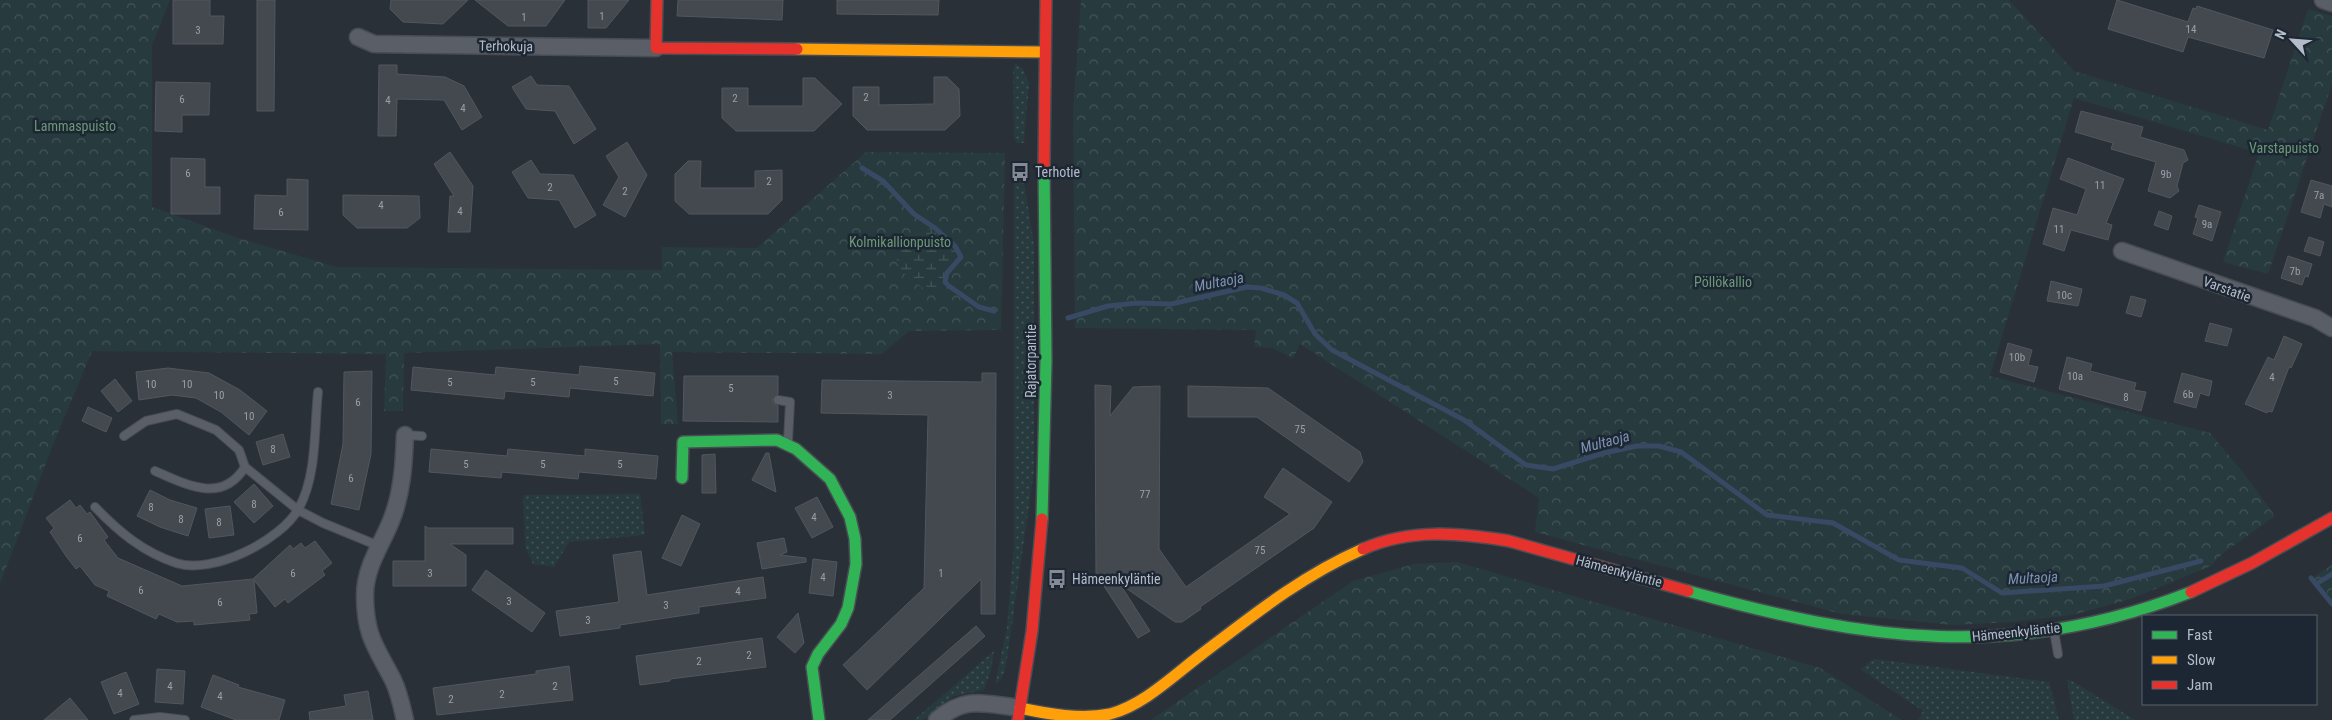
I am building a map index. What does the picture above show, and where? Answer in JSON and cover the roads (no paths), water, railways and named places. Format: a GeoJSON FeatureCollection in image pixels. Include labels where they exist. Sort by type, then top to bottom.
{"type":"FeatureCollection","features":[{"type":"Feature","properties":{"kind":"street"},"geometry":{"type":"LineString","coordinates":[[657,0],[656,48],[1044,52]]}},
{"type":"Feature","properties":{"kind":"street","name":"Rajatorpantie"},"geometry":{"type":"LineString","coordinates":[[1019,714],[1035,608],[1046,434],[1043,177],[1046,0]]}},
{"type":"Feature","properties":{"kind":"street"},"geometry":{"type":"LineString","coordinates":[[2323,0],[2332,3]]}},
{"type":"Feature","properties":{"kind":"street","name":"Terhokuja"},"geometry":{"type":"LineString","coordinates":[[358,37],[374,44],[656,48]]}},
{"type":"Feature","properties":{"kind":"street","name":"Varstatie"},"geometry":{"type":"LineString","coordinates":[[2122,251],[2315,318],[2332,328]]}},
{"type":"Feature","properties":{"kind":"street"},"geometry":{"type":"LineString","coordinates":[[404,435],[404,466],[397,501],[391,520],[367,571],[365,593],[370,638],[394,681],[405,720]]}},
{"type":"Feature","properties":{"kind":"street"},"geometry":{"type":"LineString","coordinates":[[682,478],[683,442],[777,440],[788,444],[813,463],[830,480],[850,518],[855,539],[856,564],[848,608],[840,624],[812,666],[819,720]]}},
{"type":"Feature","properties":{"kind":"street","name":"Hämeenkyläntie"},"geometry":{"type":"LineString","coordinates":[[937,720],[948,711],[965,703],[1019,714],[1086,718],[1110,714],[1139,700],[1294,586],[1327,565],[1359,551],[1397,538],[1418,535],[1476,536],[1509,541],[1818,624],[1871,632],[1945,638],[1999,637],[2054,630],[2109,619],[2186,593],[2230,574],[2332,518]]}},
{"type":"Feature","properties":{"kind":"lane"},"geometry":{"type":"LineString","coordinates":[[95,507],[118,532],[142,548],[178,564],[207,564],[246,553],[274,536],[298,510],[309,484],[318,392]]}},
{"type":"Feature","properties":{"kind":"lane"},"geometry":{"type":"LineString","coordinates":[[778,400],[790,402],[788,444]]}},
{"type":"Feature","properties":{"kind":"lane"},"geometry":{"type":"LineString","coordinates":[[124,436],[146,421],[177,414],[216,430],[239,450],[245,467],[298,510],[323,523],[379,546]]}},
{"type":"Feature","properties":{"kind":"lane"},"geometry":{"type":"LineString","coordinates":[[404,435],[422,436]]}},
{"type":"Feature","properties":{"kind":"lane"},"geometry":{"type":"LineString","coordinates":[[156,471],[193,488],[218,489],[238,479],[245,467]]}},
{"type":"Feature","properties":{"kind":"lane"},"geometry":{"type":"LineString","coordinates":[[2054,630],[2058,654]]}},
{"type":"Feature","properties":{"kind":"lane"},"geometry":{"type":"LineString","coordinates":[[134,720],[160,717],[185,720]]}},
{"type":"Feature","properties":{"kind":"waterway","name":"Multaoja"},"geometry":{"type":"LineString","coordinates":[[862,168],[883,181],[914,214],[935,228],[955,246],[961,257],[947,273],[945,282],[979,307],[994,311]]}},
{"type":"Feature","properties":{"kind":"waterway","name":"Multaoja"},"geometry":{"type":"LineString","coordinates":[[1068,318],[1108,306],[1137,303],[1171,304],[1247,287],[1261,288],[1284,295],[1297,303],[1315,334],[1332,350],[1464,420],[1526,465],[1553,469],[1604,453],[1637,446],[1659,446],[1681,452],[1767,515],[1833,523],[1899,560],[1962,568],[2002,593],[2104,586],[2201,561]]}},
{"type":"Feature","properties":{"kind":"waterway"},"geometry":{"type":"LineString","coordinates":[[2316,584],[2332,574]]}},
{"type":"Feature","properties":{"kind":"waterway","name":"Multaoja"},"geometry":{"type":"LineString","coordinates":[[2311,578],[2332,604]]}},
{"type":"Feature","properties":{"kind":"place","name":"Terhotie"},"geometry":{"type":"Point","coordinates":[1020,172]}},
{"type":"Feature","properties":{"kind":"place","name":"Hämeenkyläntie"},"geometry":{"type":"Point","coordinates":[1057,579]}},
{"type":"Feature","properties":{"kind":"park label","name":"Lammaspuisto"},"geometry":{"type":"Point","coordinates":[75,126]}},
{"type":"Feature","properties":{"kind":"park label","name":"Varstapuisto"},"geometry":{"type":"Point","coordinates":[2284,148]}},
{"type":"Feature","properties":{"kind":"park label","name":"Kolmikallionpuisto"},"geometry":{"type":"Point","coordinates":[900,242]}},
{"type":"Feature","properties":{"kind":"park label","name":"Pöllökallio"},"geometry":{"type":"Point","coordinates":[1723,282]}}]}
